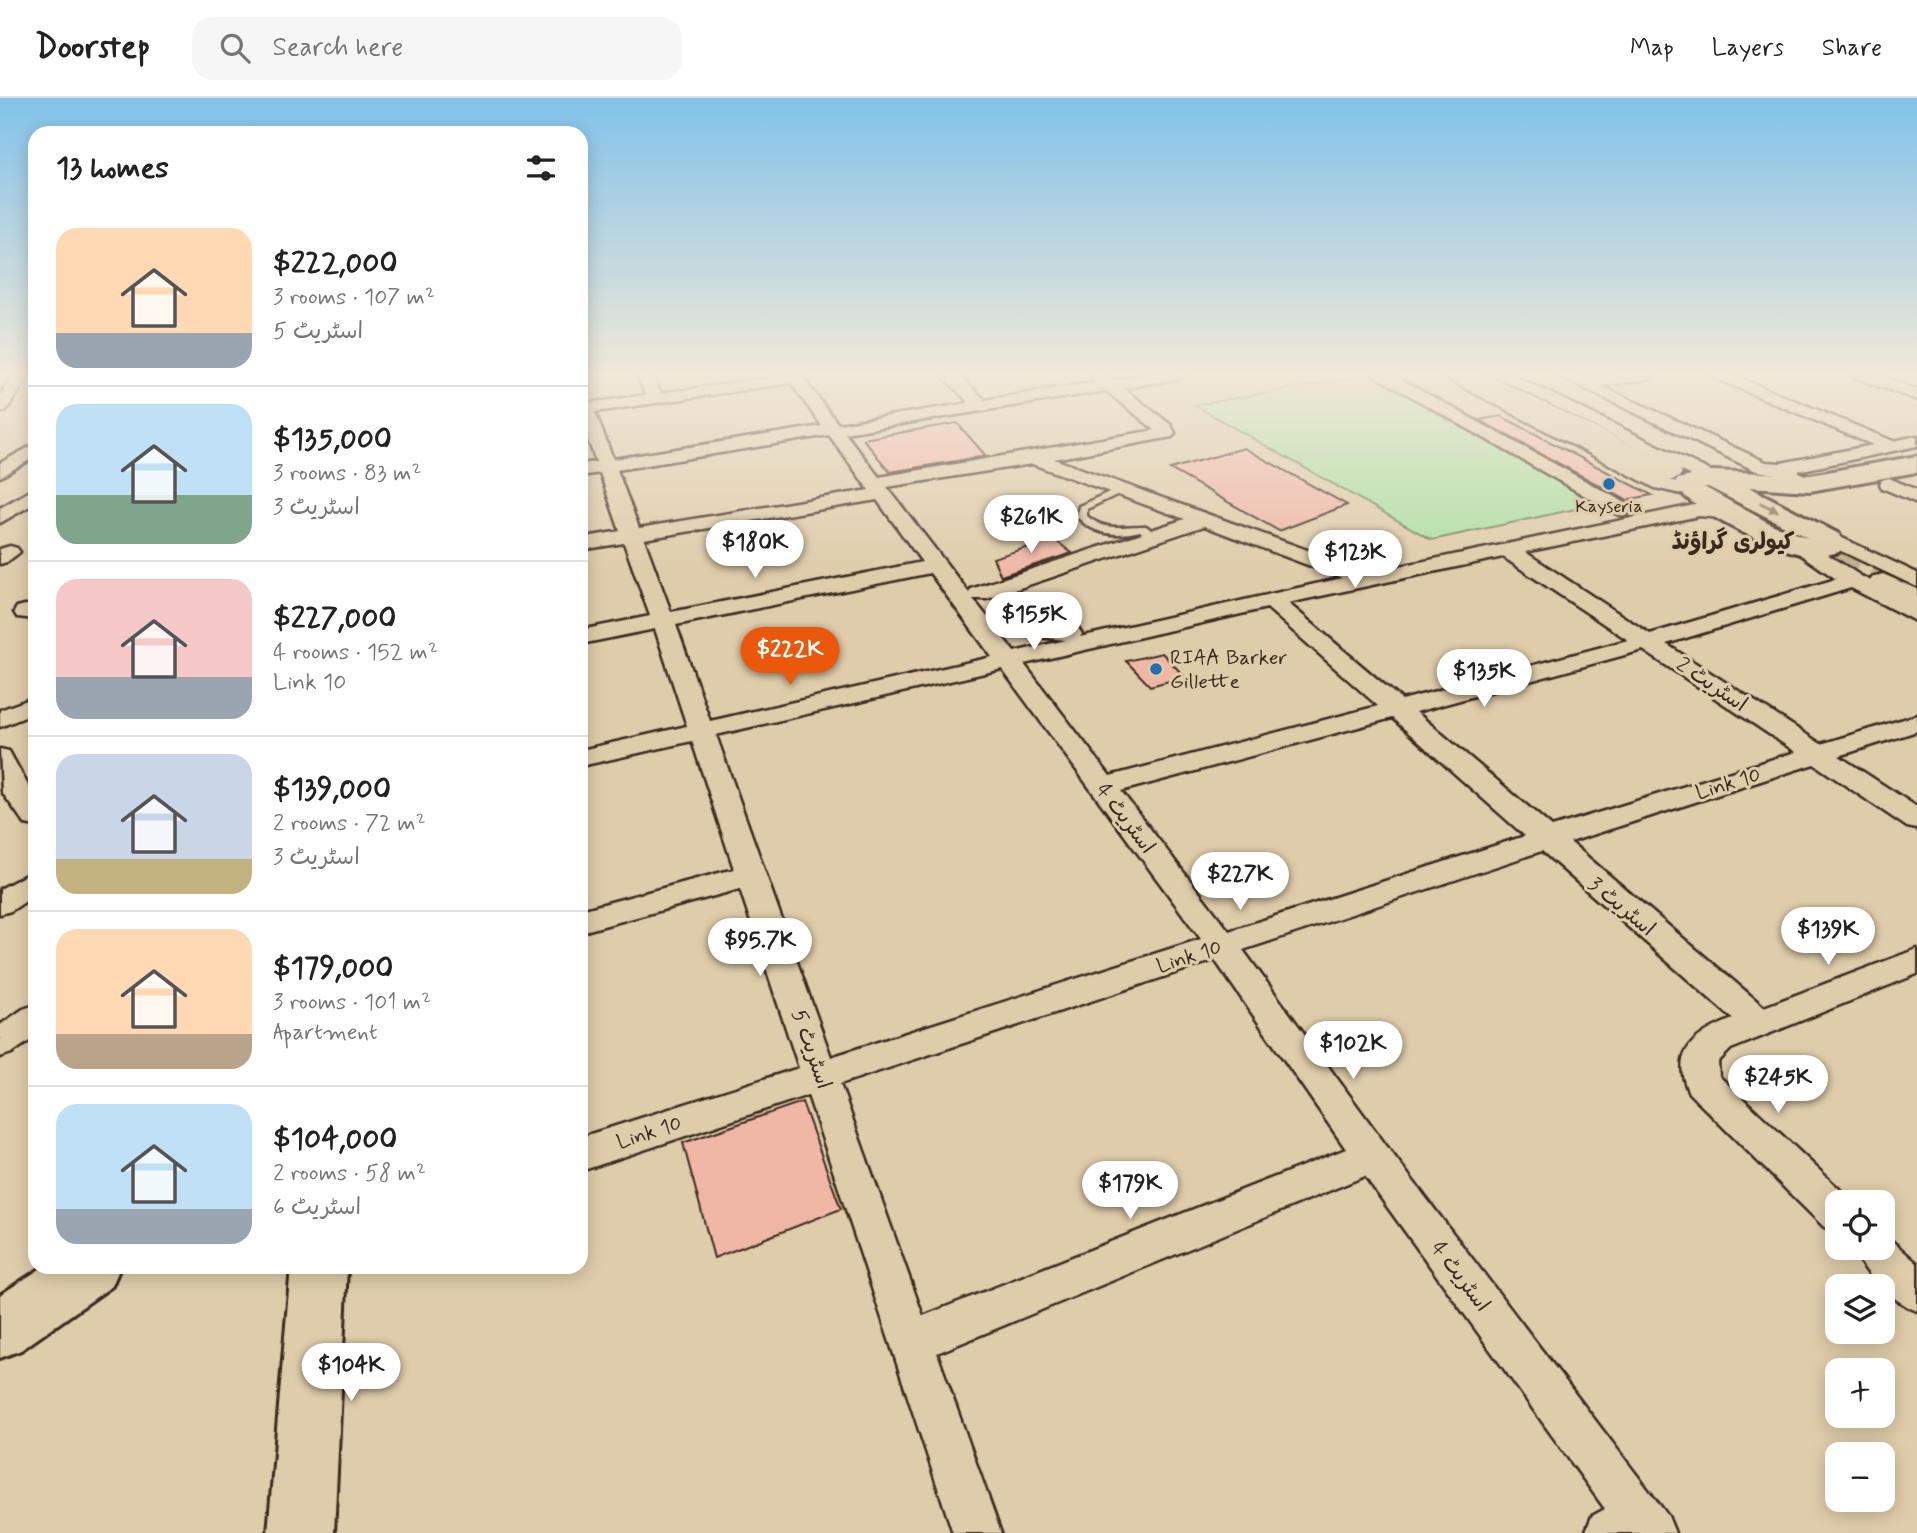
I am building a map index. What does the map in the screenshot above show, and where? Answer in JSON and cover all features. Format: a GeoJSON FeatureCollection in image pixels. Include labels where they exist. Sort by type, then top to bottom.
{"type":"FeatureCollection","features":[{"type":"Feature","properties":{"kind":"main road"},"geometry":{"type":"LineString","coordinates":[[1611,441],[1809,535]]}},
{"type":"Feature","properties":{"kind":"main road"},"geometry":{"type":"LineString","coordinates":[[1616,441],[1688,478],[1732,513],[1809,535]]}},
{"type":"Feature","properties":{"kind":"main road"},"geometry":{"type":"LineString","coordinates":[[1688,478],[1807,483],[1917,464]]}},
{"type":"Feature","properties":{"kind":"main road"},"geometry":{"type":"LineString","coordinates":[[1809,535],[1800,509],[1808,502],[1917,479]]}},
{"type":"Feature","properties":{"kind":"main road"},"geometry":{"type":"LineString","coordinates":[[0,1329],[82,1274]]}},
{"type":"Feature","properties":{"kind":"main road"},"geometry":{"type":"LineString","coordinates":[[301,1533],[319,1274]]}},
{"type":"Feature","properties":{"kind":"street","name":"اسٹریٹ 5"},"geometry":{"type":"LineString","coordinates":[[589,441],[594,468],[630,536],[663,620],[977,1533]]}},
{"type":"Feature","properties":{"kind":"street"},"geometry":{"type":"LineString","coordinates":[[594,468],[761,441]]}},
{"type":"Feature","properties":{"kind":"street","name":"اسٹریٹ 4"},"geometry":{"type":"LineString","coordinates":[[850,441],[937,565],[1013,655],[1102,787],[1222,946],[1633,1528]]}},
{"type":"Feature","properties":{"kind":"street"},"geometry":{"type":"LineString","coordinates":[[588,543],[1124,441]]}},
{"type":"Feature","properties":{"kind":"street"},"geometry":{"type":"LineString","coordinates":[[1501,441],[1624,510]]}},
{"type":"Feature","properties":{"kind":"street"},"geometry":{"type":"LineString","coordinates":[[1578,441],[1662,484],[1688,478]]}},
{"type":"Feature","properties":{"kind":"street"},"geometry":{"type":"LineString","coordinates":[[1621,441],[1688,478]]}},
{"type":"Feature","properties":{"kind":"street"},"geometry":{"type":"LineString","coordinates":[[1706,441],[1762,467],[1782,469],[1917,441]]}},
{"type":"Feature","properties":{"kind":"street"},"geometry":{"type":"LineString","coordinates":[[1879,441],[1893,447]]}},
{"type":"Feature","properties":{"kind":"street"},"geometry":{"type":"LineString","coordinates":[[0,450],[28,448]]}},
{"type":"Feature","properties":{"kind":"street"},"geometry":{"type":"LineString","coordinates":[[0,471],[28,452]]}},
{"type":"Feature","properties":{"kind":"street"},"geometry":{"type":"LineString","coordinates":[[1033,458],[1205,519],[1352,576]]}},
{"type":"Feature","properties":{"kind":"street"},"geometry":{"type":"LineString","coordinates":[[1782,469],[1807,483]]}},
{"type":"Feature","properties":{"kind":"street"},"geometry":{"type":"LineString","coordinates":[[1013,655],[1071,634],[1352,576],[1671,500],[1688,478]]}},
{"type":"Feature","properties":{"kind":"street"},"geometry":{"type":"LineString","coordinates":[[1889,484],[1917,497]]}},
{"type":"Feature","properties":{"kind":"street"},"geometry":{"type":"LineString","coordinates":[[882,485],[979,594],[1001,626],[1013,655]]}},
{"type":"Feature","properties":{"kind":"street"},"geometry":{"type":"LineString","coordinates":[[0,517],[28,499]]}},
{"type":"Feature","properties":{"kind":"street"},"geometry":{"type":"LineString","coordinates":[[588,756],[1013,655],[1272,601],[1352,576],[1507,550],[1699,510],[1732,513]]}},
{"type":"Feature","properties":{"kind":"street"},"geometry":{"type":"LineString","coordinates":[[979,594],[1205,519]]}},
{"type":"Feature","properties":{"kind":"street"},"geometry":{"type":"LineString","coordinates":[[1809,535],[1853,581],[1917,615]]}},
{"type":"Feature","properties":{"kind":"street"},"geometry":{"type":"LineString","coordinates":[[1809,535],[1904,584]]}},
{"type":"Feature","properties":{"kind":"street","name":"اسٹریٹ 2"},"geometry":{"type":"LineString","coordinates":[[1507,550],[1917,820]]}},
{"type":"Feature","properties":{"kind":"street"},"geometry":{"type":"LineString","coordinates":[[588,636],[937,565]]}},
{"type":"Feature","properties":{"kind":"street"},"geometry":{"type":"LineString","coordinates":[[1853,581],[1851,573],[1856,568],[1875,566],[1904,584]]}},
{"type":"Feature","properties":{"kind":"street"},"geometry":{"type":"LineString","coordinates":[[1102,787],[1648,642],[1853,581]]}},
{"type":"Feature","properties":{"kind":"street","name":"اسٹریٹ 3"},"geometry":{"type":"LineString","coordinates":[[1272,601],[1544,840],[1760,1023]]}},
{"type":"Feature","properties":{"kind":"street"},"geometry":{"type":"LineString","coordinates":[[1001,626],[1071,634]]}},
{"type":"Feature","properties":{"kind":"street"},"geometry":{"type":"LineString","coordinates":[[0,719],[28,707]]}},
{"type":"Feature","properties":{"kind":"street","name":"Link 10"},"geometry":{"type":"LineString","coordinates":[[588,1152],[1544,840],[1917,723]]}},
{"type":"Feature","properties":{"kind":"street"},"geometry":{"type":"LineString","coordinates":[[0,757],[16,792],[28,808]]}},
{"type":"Feature","properties":{"kind":"street"},"geometry":{"type":"LineString","coordinates":[[588,919],[752,875]]}},
{"type":"Feature","properties":{"kind":"street"},"geometry":{"type":"LineString","coordinates":[[0,903],[28,885]]}},
{"type":"Feature","properties":{"kind":"street"},"geometry":{"type":"LineString","coordinates":[[1825,1200],[1702,1082],[1700,1057],[1719,1039],[1917,961]]}},
{"type":"Feature","properties":{"kind":"street"},"geometry":{"type":"LineString","coordinates":[[0,1043],[28,1024]]}},
{"type":"Feature","properties":{"kind":"street"},"geometry":{"type":"LineString","coordinates":[[911,1342],[1372,1156]]}},
{"type":"Feature","properties":{"kind":"street"},"geometry":{"type":"LineString","coordinates":[[1885,1260],[1917,1291]]}},
{"type":"Feature","properties":{"kind":"lane"},"geometry":{"type":"LineString","coordinates":[[1122,489],[1082,508],[1082,517],[1099,530],[1130,531],[1142,528],[1154,537]]}},
{"type":"Feature","properties":{"kind":"green space"},"geometry":{"type":"Polygon","coordinates":[[[1257,441],[1488,441],[1599,504],[1432,540],[1257,441]]]}},
{"type":"Feature","properties":{"kind":"building"},"geometry":{"type":"Polygon","coordinates":[[[865,441],[973,441],[986,456],[890,472],[865,441]]]}},
{"type":"Feature","properties":{"kind":"building"},"geometry":{"type":"Polygon","coordinates":[[[1518,441],[1549,441],[1652,495],[1626,500],[1518,441]]]}},
{"type":"Feature","properties":{"kind":"building"},"geometry":{"type":"Polygon","coordinates":[[[1244,448],[1347,505],[1279,531],[1170,469],[1244,448]]]}},
{"type":"Feature","properties":{"kind":"building"},"geometry":{"type":"Polygon","coordinates":[[[1040,529],[1072,553],[1001,576],[993,558],[1038,544],[1040,529]]]}},
{"type":"Feature","properties":{"kind":"building","name":"RIAA Barker Gillette"},"geometry":{"type":"Polygon","coordinates":[[[1162,653],[1185,677],[1150,686],[1126,661],[1162,653]]]}},
{"type":"Feature","properties":{"kind":"building"},"geometry":{"type":"Polygon","coordinates":[[[802,1102],[841,1209],[714,1258],[683,1143],[802,1102]]]}},
{"type":"Feature","properties":{"kind":"tunnel"},"geometry":{"type":"LineString","coordinates":[[1679,470],[1736,499]]}},
{"type":"Feature","properties":{"kind":"tunnel"},"geometry":{"type":"LineString","coordinates":[[1793,528],[1896,580]]}},
{"type":"Feature","properties":{"kind":"place","name":"Kayseria"},"geometry":{"type":"Point","coordinates":[1609,484]}},
{"type":"Feature","properties":{"kind":"place","name":"RIAA Barker Gillette"},"geometry":{"type":"Point","coordinates":[1156,669]}},
{"type":"Feature","properties":{"kind":"district","name":"کیولری گراؤنڈ"},"geometry":{"type":"Point","coordinates":[1733,541]}}]}
